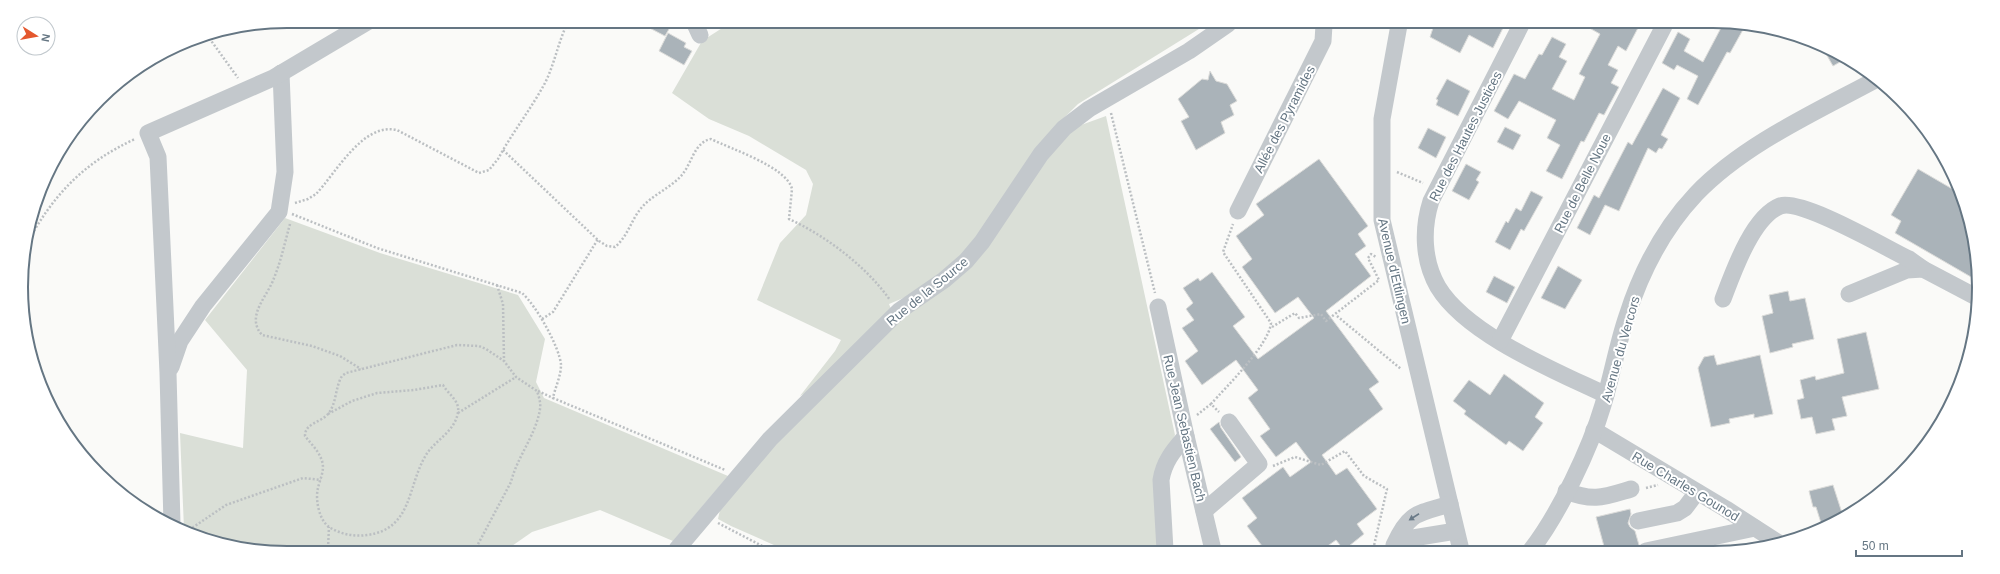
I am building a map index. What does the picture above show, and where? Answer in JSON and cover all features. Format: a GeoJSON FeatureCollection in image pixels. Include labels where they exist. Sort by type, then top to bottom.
{"type":"FeatureCollection","features":[{"type":"Feature","properties":{"kind":"street"},"geometry":{"type":"LineString","coordinates":[[172,519],[168,373],[158,157],[148,132],[281,74],[357,28]]}},
{"type":"Feature","properties":{"kind":"street","name":"Rue de la Source"},"geometry":{"type":"LineString","coordinates":[[680,546],[770,439],[899,311],[944,280],[966,261],[982,242],[1041,154],[1064,128],[1089,109],[1189,51],[1222,28]]}},
{"type":"Feature","properties":{"kind":"street","name":"Allée des Pyramides"},"geometry":{"type":"LineString","coordinates":[[1238,211],[1323,41],[1324,28]]}},
{"type":"Feature","properties":{"kind":"street","name":"Avenue d'Ettlingen"},"geometry":{"type":"LineString","coordinates":[[1398,28],[1382,118],[1382,220],[1460,546]]}},
{"type":"Feature","properties":{"kind":"street","name":"Rue des Hautes Justices"},"geometry":{"type":"LineString","coordinates":[[1519,28],[1431,201],[1425,224],[1425,247],[1433,276],[1438,286],[1457,310],[1500,341],[1606,395]]}},
{"type":"Feature","properties":{"kind":"street","name":"Rue de Belle Noue"},"geometry":{"type":"LineString","coordinates":[[1500,341],[1663,28]]}},
{"type":"Feature","properties":{"kind":"street"},"geometry":{"type":"LineString","coordinates":[[168,373],[180,341],[203,306],[287,213],[281,74]]}},
{"type":"Feature","properties":{"kind":"street","name":"Avenue du Vercors"},"geometry":{"type":"LineString","coordinates":[[1534,546],[1566,491],[1594,430],[1606,395],[1626,316],[1640,281],[1665,233],[1695,195],[1720,171],[1763,141],[1871,82]]}},
{"type":"Feature","properties":{"kind":"street"},"geometry":{"type":"LineString","coordinates":[[1723,299],[1741,254],[1754,231],[1780,206],[1794,206],[1812,211],[1909,259],[1923,269],[1972,295]]}},
{"type":"Feature","properties":{"kind":"street"},"geometry":{"type":"LineString","coordinates":[[1849,294],[1907,270],[1923,269]]}},
{"type":"Feature","properties":{"kind":"street","name":"Rue Jean Sebastien Bach"},"geometry":{"type":"LineString","coordinates":[[1158,307],[1184,430],[1212,546]]}},
{"type":"Feature","properties":{"kind":"street"},"geometry":{"type":"LineString","coordinates":[[1204,511],[1259,464],[1229,422]]}},
{"type":"Feature","properties":{"kind":"street"},"geometry":{"type":"LineString","coordinates":[[1164,546],[1161,480],[1165,463],[1184,430]]}},
{"type":"Feature","properties":{"kind":"street","name":"Rue Charles Gounod"},"geometry":{"type":"LineString","coordinates":[[1594,430],[1772,539]]}},
{"type":"Feature","properties":{"kind":"street"},"geometry":{"type":"LineString","coordinates":[[1566,491],[1582,498],[1597,499],[1631,489]]}},
{"type":"Feature","properties":{"kind":"street"},"geometry":{"type":"LineString","coordinates":[[1638,521],[1677,513],[1685,508],[1697,492]]}},
{"type":"Feature","properties":{"kind":"street"},"geometry":{"type":"LineString","coordinates":[[1394,546],[1402,527],[1415,515],[1450,504]]}},
{"type":"Feature","properties":{"kind":"street"},"geometry":{"type":"LineString","coordinates":[[1670,546],[1755,528]]}},
{"type":"Feature","properties":{"kind":"street"},"geometry":{"type":"LineString","coordinates":[[1397,546],[1413,538],[1456,531]]}},
{"type":"Feature","properties":{"kind":"path"},"geometry":{"type":"LineString","coordinates":[[361,369],[340,356],[312,346],[262,335],[258,330],[256,320],[258,308],[274,280],[287,213],[294,204],[308,199],[316,194],[367,136],[381,129],[397,130],[479,172],[489,170],[498,160],[544,84],[551,69],[558,43],[565,28]]}},
{"type":"Feature","properties":{"kind":"path"},"geometry":{"type":"LineString","coordinates":[[210,40],[245,89]]}},
{"type":"Feature","properties":{"kind":"path"},"geometry":{"type":"LineString","coordinates":[[1107,99],[1158,307]]}},
{"type":"Feature","properties":{"kind":"path"},"geometry":{"type":"LineString","coordinates":[[34,233],[62,190],[89,165],[122,145],[148,132]]}},
{"type":"Feature","properties":{"kind":"path"},"geometry":{"type":"LineString","coordinates":[[503,150],[598,239],[608,246],[614,247],[621,241],[643,206],[682,176],[699,146],[705,140],[711,139],[763,163],[784,176],[792,189],[788,219],[805,226],[866,270],[899,311]]}},
{"type":"Feature","properties":{"kind":"path"},"geometry":{"type":"LineString","coordinates":[[1398,172],[1428,186]]}},
{"type":"Feature","properties":{"kind":"path"},"geometry":{"type":"LineString","coordinates":[[1184,430],[1211,404],[1257,351],[1270,329],[1271,323],[1223,252],[1238,211]]}},
{"type":"Feature","properties":{"kind":"path"},"geometry":{"type":"LineString","coordinates":[[287,213],[377,248],[522,293],[531,300],[557,349],[561,365],[553,398]]}},
{"type":"Feature","properties":{"kind":"path"},"geometry":{"type":"LineString","coordinates":[[542,319],[553,312],[598,239]]}},
{"type":"Feature","properties":{"kind":"path"},"geometry":{"type":"LineString","coordinates":[[1272,327],[1295,313],[1299,318],[1321,314],[1326,321],[1379,280],[1368,258],[1371,254],[1393,268]]}},
{"type":"Feature","properties":{"kind":"path"},"geometry":{"type":"LineString","coordinates":[[497,284],[503,304],[504,361]]}},
{"type":"Feature","properties":{"kind":"path"},"geometry":{"type":"LineString","coordinates":[[1337,316],[1403,370]]}},
{"type":"Feature","properties":{"kind":"path"},"geometry":{"type":"LineString","coordinates":[[328,414],[342,376],[361,369],[457,346],[480,346],[486,348],[504,361],[516,378],[537,391],[729,472],[737,478]]}},
{"type":"Feature","properties":{"kind":"path"},"geometry":{"type":"LineString","coordinates":[[458,413],[457,403],[448,394],[443,385],[414,390],[377,392],[352,401],[307,427],[305,436],[316,449],[322,462],[323,468],[318,489],[319,507],[321,515],[329,527],[344,534],[362,536],[378,533],[394,523],[404,512],[426,454],[448,432],[458,413],[516,378]]}},
{"type":"Feature","properties":{"kind":"path"},"geometry":{"type":"LineString","coordinates":[[477,546],[511,482],[514,470],[537,420],[540,409],[537,391]]}},
{"type":"Feature","properties":{"kind":"path"},"geometry":{"type":"LineString","coordinates":[[1211,404],[1229,422]]}},
{"type":"Feature","properties":{"kind":"path"},"geometry":{"type":"LineString","coordinates":[[1259,464],[1274,466],[1295,457],[1321,465],[1345,451],[1364,476],[1387,488],[1374,546]]}},
{"type":"Feature","properties":{"kind":"path"},"geometry":{"type":"LineString","coordinates":[[1631,489],[1636,491],[1658,486],[1665,473]]}},
{"type":"Feature","properties":{"kind":"path"},"geometry":{"type":"LineString","coordinates":[[192,528],[226,505],[303,478],[321,480]]}},
{"type":"Feature","properties":{"kind":"path"},"geometry":{"type":"LineString","coordinates":[[705,516],[762,546]]}},
{"type":"Feature","properties":{"kind":"path"},"geometry":{"type":"LineString","coordinates":[[328,546],[329,527]]}},
{"type":"Feature","properties":{"kind":"shaded area"},"geometry":{"type":"Polygon","coordinates":[[[722,28],[1201,28],[1078,104],[1050,132],[980,234],[946,273],[908,296],[889,304],[891,309],[809,391],[800,396],[835,351],[841,340],[757,300],[780,243],[806,215],[813,184],[806,170],[749,136],[709,119],[672,93],[702,41],[722,28]]]}},
{"type":"Feature","properties":{"kind":"shaded area"},"geometry":{"type":"Polygon","coordinates":[[[1106,116],[1175,435],[1155,478],[1158,546],[776,546],[718,519],[720,510],[773,441],[917,304],[1030,181],[1070,129],[1106,116]]]}},
{"type":"Feature","properties":{"kind":"shaded area"},"geometry":{"type":"Polygon","coordinates":[[[285,218],[380,253],[518,295],[545,339],[536,382],[544,398],[728,476],[673,541],[600,510],[532,532],[512,546],[287,546],[253,544],[220,537],[184,524],[180,433],[243,448],[247,370],[205,320],[285,218]]]}},
{"type":"Feature","properties":{"kind":"building"},"geometry":{"type":"Polygon","coordinates":[[[650,28],[670,28],[665,36],[650,28]]]}},
{"type":"Feature","properties":{"kind":"building"},"geometry":{"type":"Polygon","coordinates":[[[1433,28],[1503,28],[1493,48],[1469,35],[1460,53],[1430,37],[1433,28]]]}},
{"type":"Feature","properties":{"kind":"building"},"geometry":{"type":"Polygon","coordinates":[[[1589,28],[1638,28],[1626,51],[1618,46],[1608,65],[1618,70],[1611,83],[1619,87],[1604,115],[1599,113],[1584,142],[1581,141],[1562,179],[1546,171],[1560,145],[1547,138],[1556,120],[1519,101],[1508,119],[1494,111],[1514,74],[1525,79],[1539,54],[1542,55],[1552,37],[1566,44],[1559,57],[1567,61],[1552,89],[1574,100],[1585,77],[1579,74],[1600,34],[1589,28]]]}},
{"type":"Feature","properties":{"kind":"building"},"geometry":{"type":"Polygon","coordinates":[[[1721,28],[1743,30],[1730,53],[1727,52],[1698,105],[1687,99],[1698,76],[1677,65],[1674,70],[1662,63],[1678,32],[1690,39],[1684,51],[1703,62],[1721,28]]]}},
{"type":"Feature","properties":{"kind":"building"},"geometry":{"type":"Polygon","coordinates":[[[668,33],[686,43],[684,47],[692,51],[684,65],[659,51],[668,33]]]}},
{"type":"Feature","properties":{"kind":"building"},"geometry":{"type":"Polygon","coordinates":[[[1826,54],[1840,62],[1833,66],[1826,54]]]}},
{"type":"Feature","properties":{"kind":"building"},"geometry":{"type":"Polygon","coordinates":[[[1210,71],[1216,81],[1227,84],[1237,101],[1230,105],[1234,115],[1221,122],[1225,133],[1196,150],[1181,121],[1189,117],[1178,99],[1202,79],[1208,80],[1210,71]]]}},
{"type":"Feature","properties":{"kind":"building"},"geometry":{"type":"Polygon","coordinates":[[[1447,79],[1470,91],[1458,116],[1436,105],[1438,100],[1436,99],[1447,79]]]}},
{"type":"Feature","properties":{"kind":"building"},"geometry":{"type":"Polygon","coordinates":[[[1663,88],[1680,98],[1661,135],[1668,139],[1662,149],[1659,148],[1656,153],[1648,148],[1619,211],[1605,205],[1590,235],[1577,228],[1594,195],[1599,198],[1628,142],[1632,145],[1663,88]]]}},
{"type":"Feature","properties":{"kind":"building"},"geometry":{"type":"Polygon","coordinates":[[[1505,127],[1521,135],[1513,150],[1497,142],[1505,127]]]}},
{"type":"Feature","properties":{"kind":"building"},"geometry":{"type":"Polygon","coordinates":[[[1428,128],[1446,137],[1436,158],[1418,148],[1428,128]]]}},
{"type":"Feature","properties":{"kind":"building"},"geometry":{"type":"Polygon","coordinates":[[[1319,159],[1368,226],[1358,234],[1366,246],[1355,254],[1371,276],[1326,311],[1379,382],[1369,389],[1383,409],[1322,455],[1336,475],[1347,468],[1377,509],[1357,524],[1364,534],[1349,546],[1341,546],[1336,540],[1328,546],[1262,546],[1247,526],[1257,518],[1242,498],[1283,467],[1290,477],[1311,462],[1296,442],[1276,457],[1260,436],[1270,429],[1248,398],[1258,390],[1236,360],[1202,385],[1185,361],[1198,351],[1182,328],[1194,320],[1186,309],[1193,303],[1183,288],[1198,278],[1200,281],[1212,272],[1245,317],[1233,326],[1258,359],[1314,318],[1298,297],[1275,313],[1242,267],[1252,259],[1236,236],[1264,215],[1256,204],[1319,159]]]}},
{"type":"Feature","properties":{"kind":"building"},"geometry":{"type":"Polygon","coordinates":[[[1466,164],[1481,172],[1476,180],[1479,182],[1469,200],[1452,191],[1466,164]]]}},
{"type":"Feature","properties":{"kind":"building"},"geometry":{"type":"Polygon","coordinates":[[[1918,169],[1952,189],[1967,236],[1971,277],[1895,233],[1901,221],[1891,215],[1918,169]]]}},
{"type":"Feature","properties":{"kind":"building"},"geometry":{"type":"Polygon","coordinates":[[[1531,191],[1543,197],[1524,231],[1521,229],[1510,250],[1495,242],[1506,221],[1508,223],[1516,208],[1521,211],[1531,191]]]}},
{"type":"Feature","properties":{"kind":"building"},"geometry":{"type":"Polygon","coordinates":[[[1558,266],[1582,280],[1565,309],[1541,298],[1558,266]]]}},
{"type":"Feature","properties":{"kind":"building"},"geometry":{"type":"Polygon","coordinates":[[[1494,276],[1515,287],[1507,303],[1486,292],[1494,276]]]}},
{"type":"Feature","properties":{"kind":"building"},"geometry":{"type":"Polygon","coordinates":[[[1788,291],[1790,301],[1805,298],[1814,339],[1792,344],[1793,347],[1770,353],[1762,316],[1773,313],[1769,295],[1788,291]]]}},
{"type":"Feature","properties":{"kind":"building"},"geometry":{"type":"Polygon","coordinates":[[[1866,332],[1879,389],[1842,397],[1847,416],[1832,419],[1835,430],[1816,434],[1812,417],[1801,419],[1797,400],[1804,398],[1800,380],[1815,376],[1816,380],[1844,373],[1837,339],[1866,332]]]}},
{"type":"Feature","properties":{"kind":"building"},"geometry":{"type":"Polygon","coordinates":[[[1714,355],[1717,365],[1760,355],[1773,414],[1754,418],[1754,414],[1729,419],[1730,423],[1711,427],[1698,368],[1704,357],[1714,355]]]}},
{"type":"Feature","properties":{"kind":"building"},"geometry":{"type":"Polygon","coordinates":[[[1504,374],[1544,403],[1535,417],[1543,423],[1523,451],[1509,441],[1506,445],[1464,414],[1466,411],[1453,401],[1469,380],[1490,395],[1504,374]]]}},
{"type":"Feature","properties":{"kind":"building"},"geometry":{"type":"Polygon","coordinates":[[[1219,422],[1221,428],[1241,457],[1235,462],[1210,429],[1219,422]]]}},
{"type":"Feature","properties":{"kind":"building"},"geometry":{"type":"Polygon","coordinates":[[[1833,485],[1841,511],[1821,522],[1816,507],[1813,507],[1809,491],[1833,485]]]}},
{"type":"Feature","properties":{"kind":"building"},"geometry":{"type":"Polygon","coordinates":[[[1630,509],[1631,514],[1628,523],[1635,531],[1638,546],[1604,546],[1596,517],[1630,509]]]}}]}
